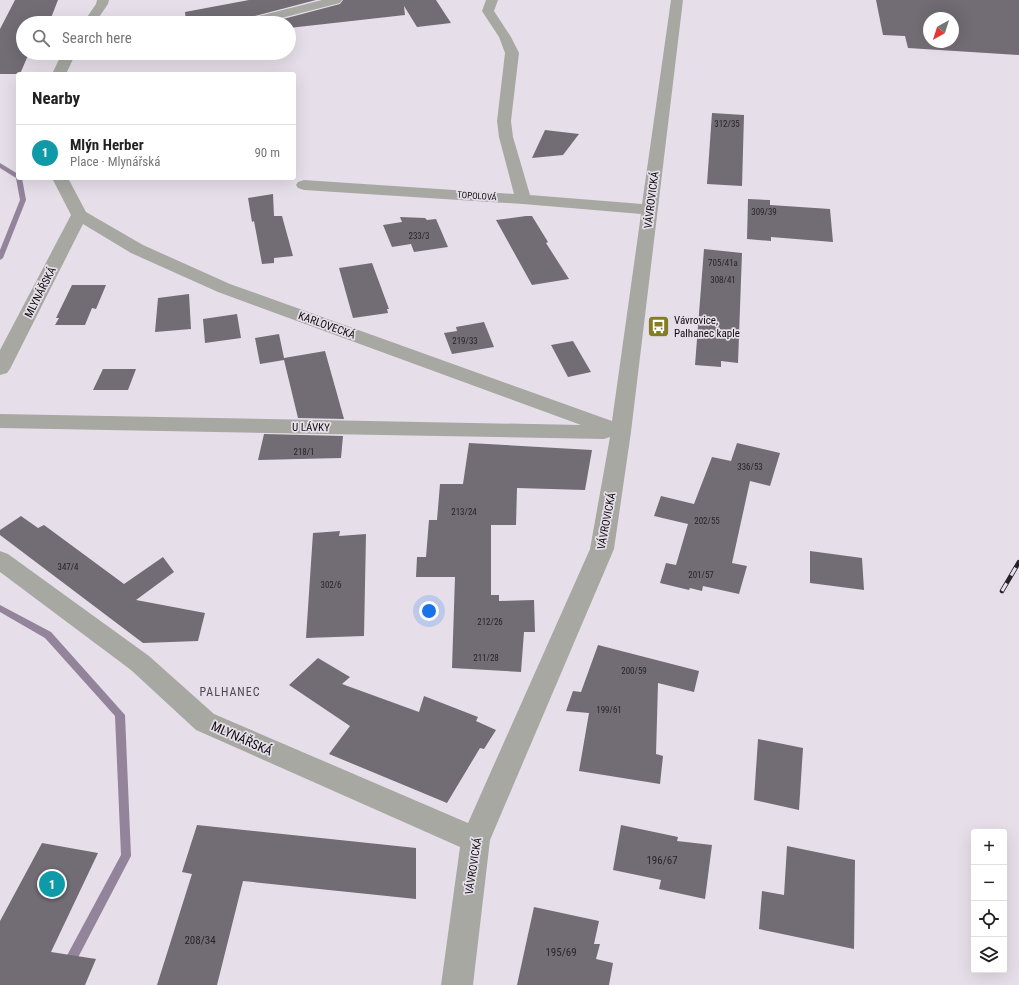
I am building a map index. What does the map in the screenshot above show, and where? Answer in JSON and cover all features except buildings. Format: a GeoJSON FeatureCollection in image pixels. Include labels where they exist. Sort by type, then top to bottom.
{"type":"FeatureCollection","features":[{"type":"Feature","properties":{"kind":"street"},"geometry":{"type":"LineString","coordinates":[[94,16],[103,0]]}},
{"type":"Feature","properties":{"kind":"street"},"geometry":{"type":"LineString","coordinates":[[274,16],[336,0]]}},
{"type":"Feature","properties":{"kind":"street"},"geometry":{"type":"LineString","coordinates":[[492,0],[488,11],[505,37],[512,53],[504,121],[506,136],[523,200]]}},
{"type":"Feature","properties":{"kind":"street","name":"VÁVROVICKÁ"},"geometry":{"type":"LineString","coordinates":[[457,985],[475,840],[602,549],[622,432],[677,0]]}},
{"type":"Feature","properties":{"kind":"street"},"geometry":{"type":"LineString","coordinates":[[60,72],[66,60]]}},
{"type":"Feature","properties":{"kind":"street"},"geometry":{"type":"LineString","coordinates":[[61,180],[79,215]]}},
{"type":"Feature","properties":{"kind":"street","name":"TOPOLOVÁ"},"geometry":{"type":"LineString","coordinates":[[304,185],[650,210]]}},
{"type":"Feature","properties":{"kind":"street","name":"MLYNÁŘSKÁ"},"geometry":{"type":"LineString","coordinates":[[0,369],[79,215]]}},
{"type":"Feature","properties":{"kind":"street","name":"KARLOVECKÁ"},"geometry":{"type":"LineString","coordinates":[[79,215],[137,249],[224,288],[622,432]]}},
{"type":"Feature","properties":{"kind":"street","name":"U LÁVKY"},"geometry":{"type":"LineString","coordinates":[[0,421],[622,432]]}},
{"type":"Feature","properties":{"kind":"street","name":"MLYNÁŘSKÁ"},"geometry":{"type":"LineString","coordinates":[[0,560],[140,663],[205,722],[475,840]]}},
{"type":"Feature","properties":{"kind":"waterway"},"geometry":{"type":"LineString","coordinates":[[0,165],[16,176]]}},
{"type":"Feature","properties":{"kind":"waterway"},"geometry":{"type":"LineString","coordinates":[[0,258],[23,200],[19,180]]}},
{"type":"Feature","properties":{"kind":"waterway"},"geometry":{"type":"LineString","coordinates":[[0,608],[48,635],[120,715],[126,856],[68,965]]}},
{"type":"Feature","properties":{"kind":"railway"},"geometry":{"type":"LineString","coordinates":[[1002,591],[1019,562]]}},
{"type":"Feature","properties":{"kind":"place","name":"Vávrovice, Palhanec kaple"},"geometry":{"type":"Point","coordinates":[658,326]}},
{"type":"Feature","properties":{"kind":"place","name":"Mlýn Herber"},"geometry":{"type":"Point","coordinates":[52,884]}},
{"type":"Feature","properties":{"kind":"district","name":"PALHANEC"},"geometry":{"type":"Point","coordinates":[230,692]}}]}
